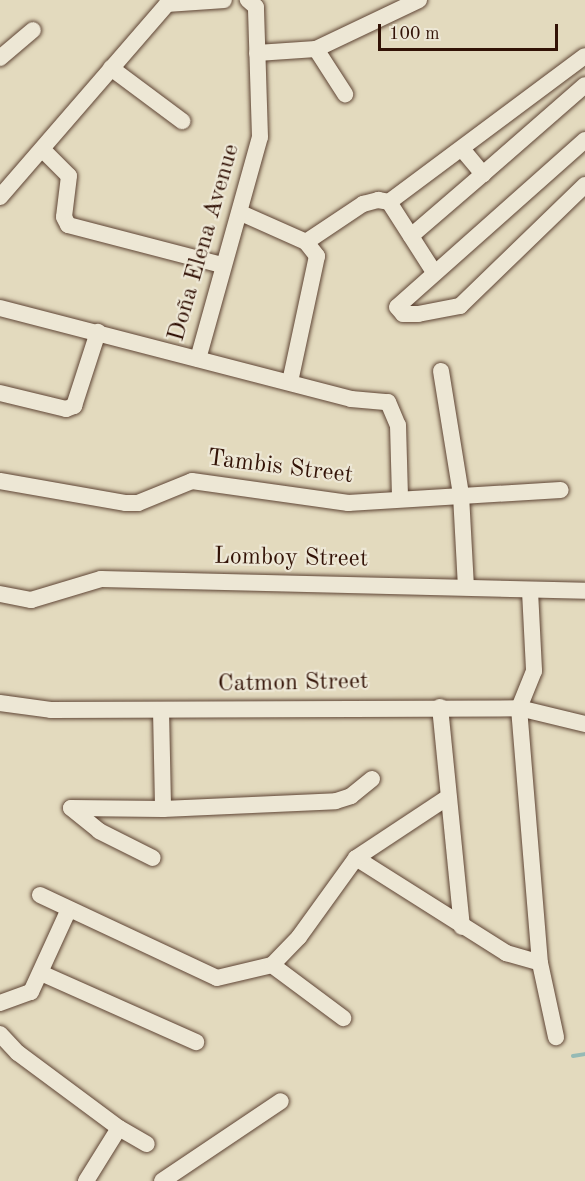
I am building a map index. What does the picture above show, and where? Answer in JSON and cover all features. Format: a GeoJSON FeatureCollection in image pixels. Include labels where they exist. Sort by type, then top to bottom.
{"type":"FeatureCollection","features":[{"type":"Feature","properties":{"kind":"street"},"geometry":{"type":"LineString","coordinates":[[0,197],[44,151],[167,4],[224,0]]}},
{"type":"Feature","properties":{"kind":"street","name":"Doña Elena Avenue"},"geometry":{"type":"LineString","coordinates":[[198,359],[222,265],[242,213],[260,137],[256,7],[248,0]]}},
{"type":"Feature","properties":{"kind":"street"},"geometry":{"type":"LineString","coordinates":[[257,53],[316,49],[418,0]]}},
{"type":"Feature","properties":{"kind":"street"},"geometry":{"type":"LineString","coordinates":[[0,58],[33,30]]}},
{"type":"Feature","properties":{"kind":"street"},"geometry":{"type":"LineString","coordinates":[[316,49],[345,94]]}},
{"type":"Feature","properties":{"kind":"street"},"geometry":{"type":"LineString","coordinates":[[389,202],[585,56]]}},
{"type":"Feature","properties":{"kind":"street"},"geometry":{"type":"LineString","coordinates":[[111,69],[182,121]]}},
{"type":"Feature","properties":{"kind":"street"},"geometry":{"type":"LineString","coordinates":[[411,236],[581,88],[561,74]]}},
{"type":"Feature","properties":{"kind":"street"},"geometry":{"type":"LineString","coordinates":[[585,140],[397,307],[403,314],[445,311],[460,306],[585,185]]}},
{"type":"Feature","properties":{"kind":"street"},"geometry":{"type":"LineString","coordinates":[[462,148],[483,174]]}},
{"type":"Feature","properties":{"kind":"street"},"geometry":{"type":"LineString","coordinates":[[44,151],[69,176],[64,217],[68,225],[222,265]]}},
{"type":"Feature","properties":{"kind":"street"},"geometry":{"type":"LineString","coordinates":[[306,242],[363,204],[378,200],[389,202],[434,272]]}},
{"type":"Feature","properties":{"kind":"street"},"geometry":{"type":"LineString","coordinates":[[242,213],[306,242],[317,256],[290,382]]}},
{"type":"Feature","properties":{"kind":"street"},"geometry":{"type":"LineString","coordinates":[[0,308],[351,399],[388,402],[398,425],[400,498]]}},
{"type":"Feature","properties":{"kind":"street"},"geometry":{"type":"LineString","coordinates":[[0,393],[66,409],[74,406],[98,332]]}},
{"type":"Feature","properties":{"kind":"street"},"geometry":{"type":"LineString","coordinates":[[441,371],[461,495],[466,587]]}},
{"type":"Feature","properties":{"kind":"street","name":"Tambis Street"},"geometry":{"type":"LineString","coordinates":[[0,481],[126,503],[138,503],[192,481],[348,503],[400,498],[561,490]]}},
{"type":"Feature","properties":{"kind":"street","name":"Lomboy Street"},"geometry":{"type":"LineString","coordinates":[[0,594],[31,600],[101,579],[585,591]]}},
{"type":"Feature","properties":{"kind":"street"},"geometry":{"type":"LineString","coordinates":[[530,591],[534,671],[519,708],[540,963],[556,1037]]}},
{"type":"Feature","properties":{"kind":"street","name":"Catmon Street"},"geometry":{"type":"LineString","coordinates":[[0,703],[51,710],[519,708],[585,724]]}},
{"type":"Feature","properties":{"kind":"street"},"geometry":{"type":"LineString","coordinates":[[440,707],[462,927]]}},
{"type":"Feature","properties":{"kind":"street"},"geometry":{"type":"LineString","coordinates":[[161,710],[164,809]]}},
{"type":"Feature","properties":{"kind":"street"},"geometry":{"type":"LineString","coordinates":[[153,858],[99,831],[72,808],[164,809],[336,801],[351,796],[372,779]]}},
{"type":"Feature","properties":{"kind":"street"},"geometry":{"type":"LineString","coordinates":[[40,895],[217,978],[272,965],[299,937],[356,858],[448,797]]}},
{"type":"Feature","properties":{"kind":"street"},"geometry":{"type":"LineString","coordinates":[[356,858],[506,953],[540,963]]}},
{"type":"Feature","properties":{"kind":"street"},"geometry":{"type":"LineString","coordinates":[[0,1003],[30,992],[41,973],[69,909]]}},
{"type":"Feature","properties":{"kind":"street"},"geometry":{"type":"LineString","coordinates":[[272,965],[343,1018]]}},
{"type":"Feature","properties":{"kind":"street"},"geometry":{"type":"LineString","coordinates":[[41,973],[196,1042]]}},
{"type":"Feature","properties":{"kind":"street"},"geometry":{"type":"LineString","coordinates":[[0,1034],[18,1053],[119,1128],[147,1144]]}},
{"type":"Feature","properties":{"kind":"street"},"geometry":{"type":"LineString","coordinates":[[162,1181],[281,1101]]}},
{"type":"Feature","properties":{"kind":"street"},"geometry":{"type":"LineString","coordinates":[[86,1181],[119,1128]]}},
{"type":"Feature","properties":{"kind":"waterway"},"geometry":{"type":"LineString","coordinates":[[573,1056],[585,1054]]}}]}
